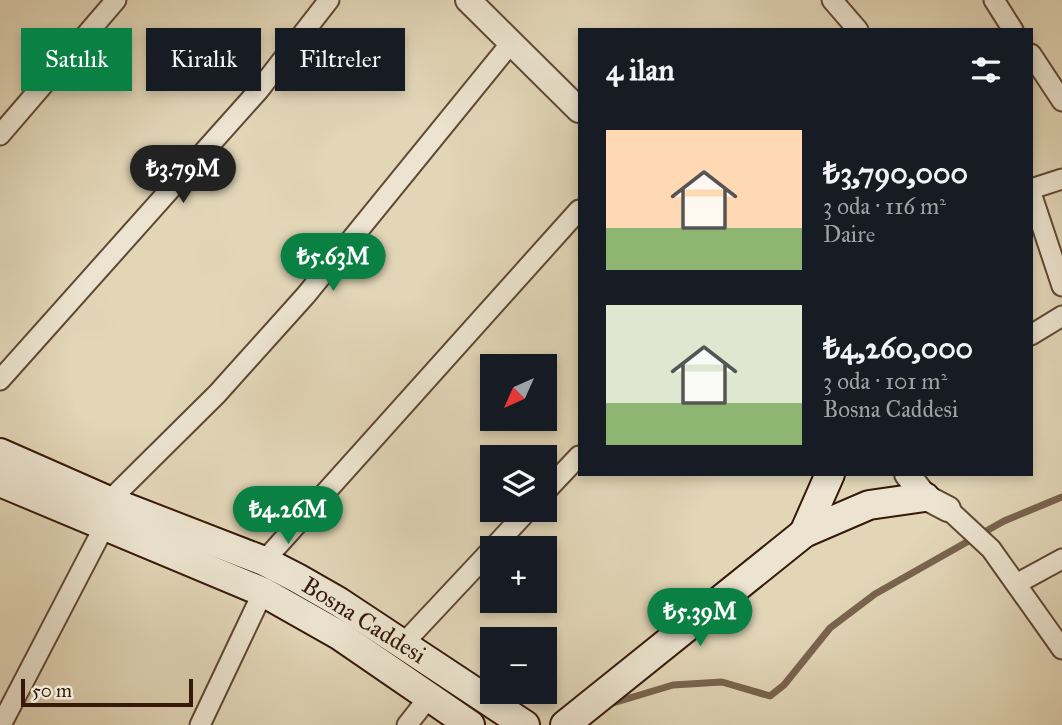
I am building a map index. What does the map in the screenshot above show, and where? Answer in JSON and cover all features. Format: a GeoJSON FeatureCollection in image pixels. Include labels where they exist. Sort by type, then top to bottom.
{"type":"FeatureCollection","features":[{"type":"Feature","properties":{"kind":"main road","name":"Bosna Caddesi"},"geometry":{"type":"LineString","coordinates":[[0,453],[107,514],[264,592],[339,635],[470,725]]}},
{"type":"Feature","properties":{"kind":"main road"},"geometry":{"type":"LineString","coordinates":[[804,533],[829,476]]}},
{"type":"Feature","properties":{"kind":"main road","name":"Bosna Caddesi"},"geometry":{"type":"LineString","coordinates":[[0,482],[264,561],[339,601],[525,725]]}},
{"type":"Feature","properties":{"kind":"main road"},"geometry":{"type":"LineString","coordinates":[[565,725],[804,533],[869,505],[937,503]]}},
{"type":"Feature","properties":{"kind":"street"},"geometry":{"type":"LineString","coordinates":[[0,135],[116,0]]}},
{"type":"Feature","properties":{"kind":"street"},"geometry":{"type":"LineString","coordinates":[[0,380],[259,90],[330,0]]}},
{"type":"Feature","properties":{"kind":"street"},"geometry":{"type":"LineString","coordinates":[[468,0],[578,109]]}},
{"type":"Feature","properties":{"kind":"street"},"geometry":{"type":"LineString","coordinates":[[994,0],[1012,28]]}},
{"type":"Feature","properties":{"kind":"street"},"geometry":{"type":"LineString","coordinates":[[834,1],[856,28]]}},
{"type":"Feature","properties":{"kind":"street"},"geometry":{"type":"LineString","coordinates":[[1,725],[107,514],[306,295],[511,43]]}},
{"type":"Feature","properties":{"kind":"street"},"geometry":{"type":"LineString","coordinates":[[1033,57],[1062,101]]}},
{"type":"Feature","properties":{"kind":"street"},"geometry":{"type":"LineString","coordinates":[[1033,190],[1062,179]]}},
{"type":"Feature","properties":{"kind":"street"},"geometry":{"type":"LineString","coordinates":[[1033,197],[1062,286]]}},
{"type":"Feature","properties":{"kind":"street"},"geometry":{"type":"LineString","coordinates":[[264,561],[578,211]]}},
{"type":"Feature","properties":{"kind":"street"},"geometry":{"type":"LineString","coordinates":[[1033,334],[1062,316]]}},
{"type":"Feature","properties":{"kind":"street"},"geometry":{"type":"LineString","coordinates":[[557,479],[578,457]]}},
{"type":"Feature","properties":{"kind":"street"},"geometry":{"type":"LineString","coordinates":[[909,476],[991,549],[1018,583],[1062,649]]}},
{"type":"Feature","properties":{"kind":"street"},"geometry":{"type":"LineString","coordinates":[[503,536],[517,522]]}},
{"type":"Feature","properties":{"kind":"street"},"geometry":{"type":"LineString","coordinates":[[1018,583],[1062,559]]}},
{"type":"Feature","properties":{"kind":"street"},"geometry":{"type":"LineString","coordinates":[[402,644],[480,561]]}},
{"type":"Feature","properties":{"kind":"street"},"geometry":{"type":"LineString","coordinates":[[200,725],[264,592]]}},
{"type":"Feature","properties":{"kind":"street"},"geometry":{"type":"LineString","coordinates":[[407,725],[429,696]]}},
{"type":"Feature","properties":{"kind":"waterway"},"geometry":{"type":"LineString","coordinates":[[613,703],[673,685],[722,682],[770,696],[784,685],[830,628],[875,594],[1004,521],[1062,497]]}}]}
